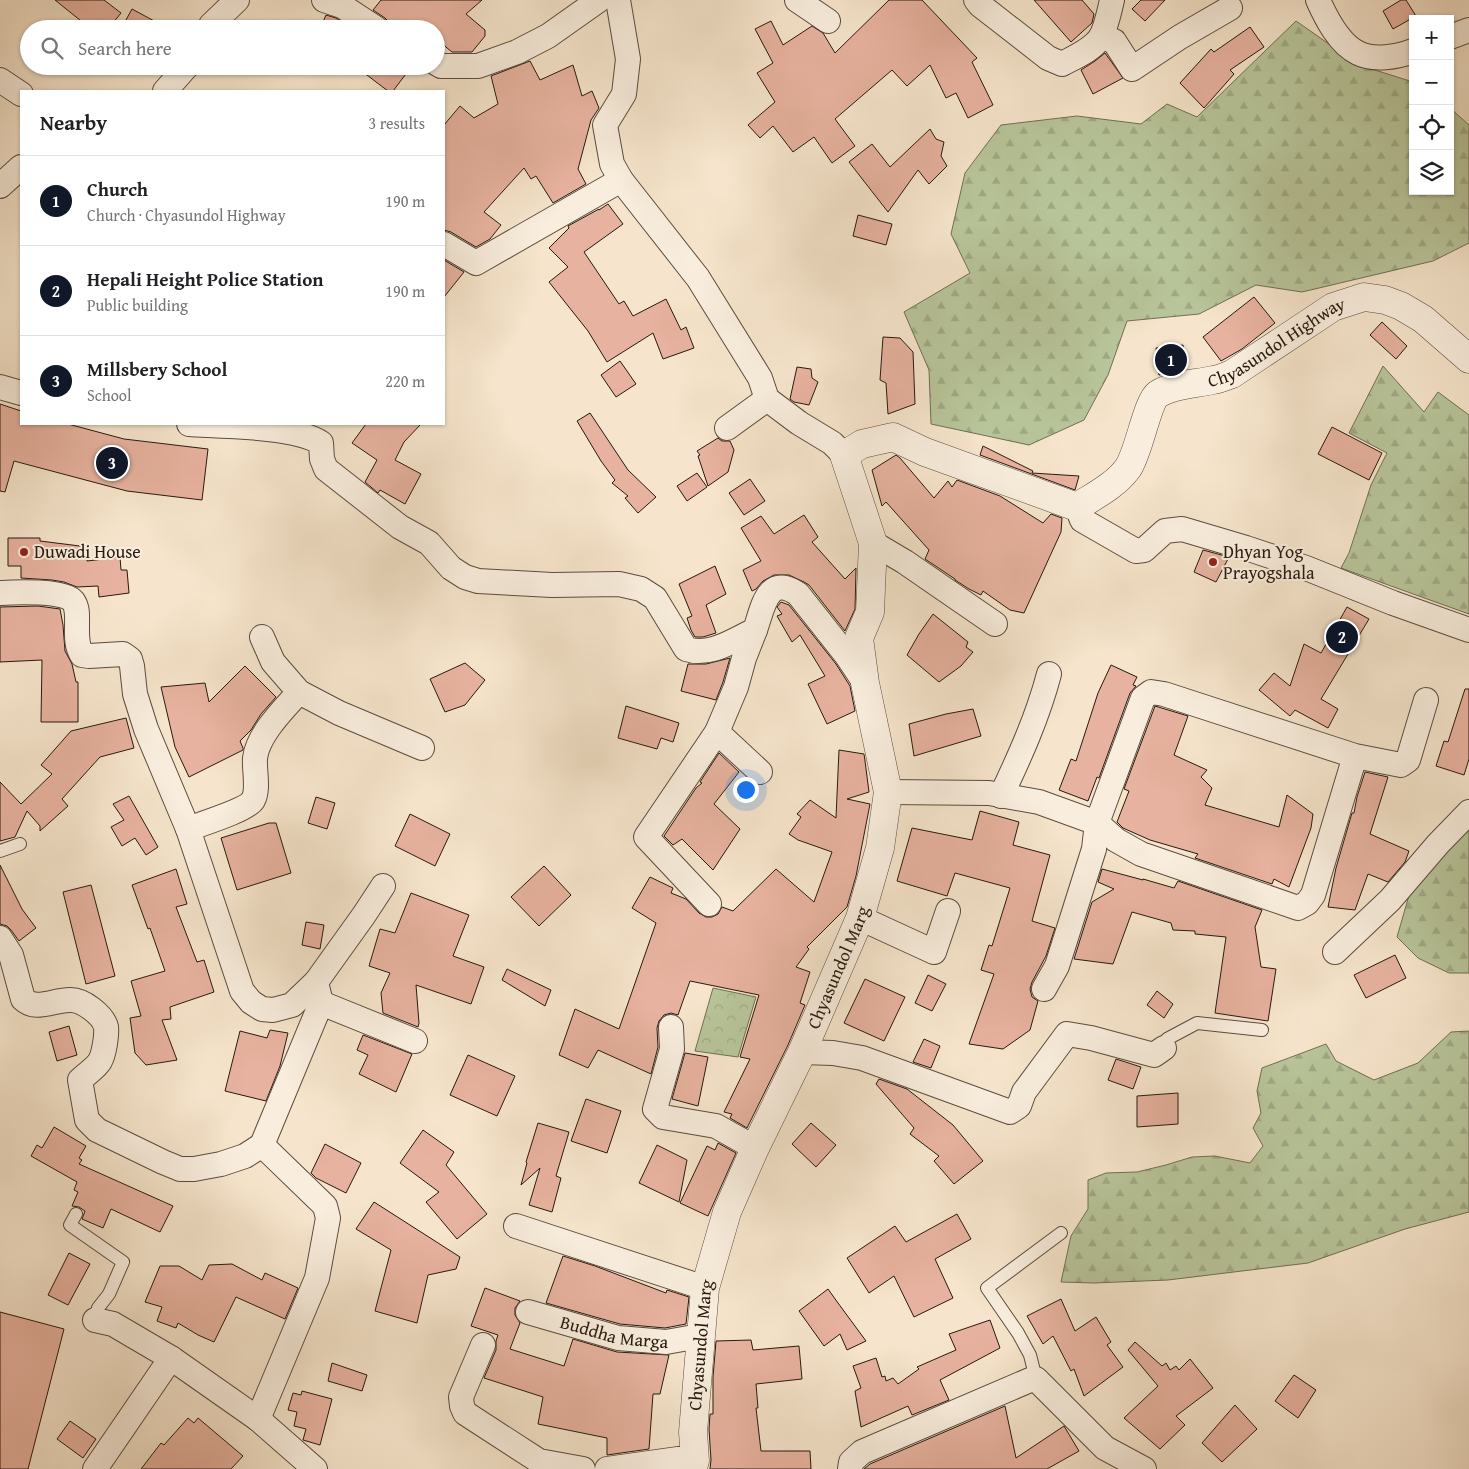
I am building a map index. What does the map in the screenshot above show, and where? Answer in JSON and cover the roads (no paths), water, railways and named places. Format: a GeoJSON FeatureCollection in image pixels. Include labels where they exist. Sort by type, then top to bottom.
{"type":"FeatureCollection","features":[{"type":"Feature","properties":{"kind":"street"},"geometry":{"type":"LineString","coordinates":[[215,20],[236,0]]}},
{"type":"Feature","properties":{"kind":"street"},"geometry":{"type":"LineString","coordinates":[[324,0],[342,6],[363,20]]}},
{"type":"Feature","properties":{"kind":"street"},"geometry":{"type":"LineString","coordinates":[[445,66],[478,66],[517,52],[548,36],[599,0]]}},
{"type":"Feature","properties":{"kind":"street"},"geometry":{"type":"LineString","coordinates":[[618,0],[628,59],[624,94],[605,125],[612,164],[620,180],[698,278],[760,378],[768,399],[799,423],[832,443],[844,455],[862,444],[893,437],[925,452],[1077,507],[1082,520],[1136,551],[1144,550],[1165,532],[1182,529],[1306,568],[1393,603],[1469,630]]}},
{"type":"Feature","properties":{"kind":"street"},"geometry":{"type":"LineString","coordinates":[[797,0],[828,21]]}},
{"type":"Feature","properties":{"kind":"street"},"geometry":{"type":"LineString","coordinates":[[976,0],[1048,58],[1062,64],[1076,57],[1101,37],[1112,0]]}},
{"type":"Feature","properties":{"kind":"street"},"geometry":{"type":"LineString","coordinates":[[1318,0],[1328,21],[1348,46],[1358,54],[1372,57],[1388,57],[1409,52]]}},
{"type":"Feature","properties":{"kind":"street"},"geometry":{"type":"LineString","coordinates":[[1101,37],[1114,41],[1132,69],[1180,37],[1230,8]]}},
{"type":"Feature","properties":{"kind":"street"},"geometry":{"type":"LineString","coordinates":[[1454,36],[1469,30]]}},
{"type":"Feature","properties":{"kind":"street"},"geometry":{"type":"LineString","coordinates":[[166,90],[179,75]]}},
{"type":"Feature","properties":{"kind":"street"},"geometry":{"type":"LineString","coordinates":[[0,80],[20,93]]}},
{"type":"Feature","properties":{"kind":"street"},"geometry":{"type":"LineString","coordinates":[[0,186],[20,168]]}},
{"type":"Feature","properties":{"kind":"street"},"geometry":{"type":"LineString","coordinates":[[445,245],[476,263],[620,180]]}},
{"type":"Feature","properties":{"kind":"street","name":"Chyasundol Highway"},"geometry":{"type":"LineString","coordinates":[[1077,507],[1102,492],[1128,468],[1136,452],[1150,406],[1156,395],[1171,388],[1215,380],[1232,374],[1333,306],[1364,297],[1385,300],[1401,306],[1423,319],[1469,359]]}},
{"type":"Feature","properties":{"kind":"street"},"geometry":{"type":"LineString","coordinates":[[0,387],[20,393]]}},
{"type":"Feature","properties":{"kind":"street"},"geometry":{"type":"LineString","coordinates":[[727,428],[768,399]]}},
{"type":"Feature","properties":{"kind":"street"},"geometry":{"type":"LineString","coordinates":[[221,425],[253,426],[314,438],[321,443],[322,459],[326,469],[400,527],[429,542],[451,568],[465,578],[478,581],[552,585],[619,584],[641,589],[655,598],[686,649],[693,651],[722,647],[755,630]]}},
{"type":"Feature","properties":{"kind":"street","name":"Chyasundol Marg"},"geometry":{"type":"LineString","coordinates":[[694,1465],[693,1432],[705,1288],[727,1212],[755,1148],[802,1052],[860,918],[880,848],[888,792],[865,683],[859,638],[870,612],[873,543],[844,455]]}},
{"type":"Feature","properties":{"kind":"street"},"geometry":{"type":"LineString","coordinates":[[873,543],[905,562],[995,624]]}},
{"type":"Feature","properties":{"kind":"street"},"geometry":{"type":"LineString","coordinates":[[710,904],[646,837],[717,732],[736,687],[744,658],[769,593],[774,588],[780,586],[798,594],[847,656],[865,683]]}},
{"type":"Feature","properties":{"kind":"street"},"geometry":{"type":"LineString","coordinates":[[0,593],[21,592],[68,597],[73,600],[77,608],[78,649],[82,655],[122,654],[130,659],[135,694],[146,729],[188,829],[242,991],[251,1002],[262,1009],[273,1010],[292,1006],[318,993]]}},
{"type":"Feature","properties":{"kind":"street"},"geometry":{"type":"LineString","coordinates":[[262,637],[273,662],[299,692],[340,713],[422,748]]}},
{"type":"Feature","properties":{"kind":"street"},"geometry":{"type":"LineString","coordinates":[[1002,796],[1043,697],[1049,674]]}},
{"type":"Feature","properties":{"kind":"street"},"geometry":{"type":"LineString","coordinates":[[188,829],[245,808],[253,800],[256,790],[255,756],[265,731],[299,692]]}},
{"type":"Feature","properties":{"kind":"street"},"geometry":{"type":"LineString","coordinates":[[1044,989],[1057,966],[1089,867],[1094,848],[1097,823],[1143,698],[1152,692],[1164,694],[1355,756],[1401,765],[1408,760],[1426,700]]}},
{"type":"Feature","properties":{"kind":"street"},"geometry":{"type":"LineString","coordinates":[[717,732],[760,772]]}},
{"type":"Feature","properties":{"kind":"street"},"geometry":{"type":"LineString","coordinates":[[888,792],[989,793],[1040,802],[1097,823],[1116,840],[1141,854],[1298,908],[1307,903],[1313,895],[1355,756]]}},
{"type":"Feature","properties":{"kind":"street"},"geometry":{"type":"LineString","coordinates":[[1336,952],[1390,900],[1438,844],[1469,812]]}},
{"type":"Feature","properties":{"kind":"street"},"geometry":{"type":"LineString","coordinates":[[0,938],[10,955],[22,999],[28,1004],[38,1005],[72,1000],[87,1005],[106,1025],[106,1038],[100,1061],[80,1080],[87,1120],[97,1130],[163,1162],[180,1169],[194,1169],[221,1164],[245,1156],[262,1145],[318,993],[383,886]]}},
{"type":"Feature","properties":{"kind":"street"},"geometry":{"type":"LineString","coordinates":[[860,918],[934,952],[948,910]]}},
{"type":"Feature","properties":{"kind":"street"},"geometry":{"type":"LineString","coordinates":[[318,993],[415,1041]]}},
{"type":"Feature","properties":{"kind":"street"},"geometry":{"type":"LineString","coordinates":[[671,1027],[672,1049],[655,1108],[663,1117],[716,1126],[755,1148]]}},
{"type":"Feature","properties":{"kind":"street"},"geometry":{"type":"LineString","coordinates":[[802,1052],[833,1053],[862,1058],[1010,1112],[1019,1106],[1024,1092],[1067,1034],[1091,1038],[1154,1055],[1164,1048]]}},
{"type":"Feature","properties":{"kind":"street"},"geometry":{"type":"LineString","coordinates":[[258,1419],[316,1278],[328,1218],[325,1206],[262,1145]]}},
{"type":"Feature","properties":{"kind":"street"},"geometry":{"type":"LineString","coordinates":[[516,1226],[705,1288]]}},
{"type":"Feature","properties":{"kind":"street","name":"Buddha Marga"},"geometry":{"type":"LineString","coordinates":[[528,1312],[618,1338],[666,1342],[700,1336]]}},
{"type":"Feature","properties":{"kind":"street"},"geometry":{"type":"LineString","coordinates":[[96,1320],[113,1324],[171,1358],[258,1419],[315,1469]]}},
{"type":"Feature","properties":{"kind":"street"},"geometry":{"type":"LineString","coordinates":[[483,1345],[462,1397],[462,1406],[465,1413],[539,1461],[583,1469]]}},
{"type":"Feature","properties":{"kind":"street"},"geometry":{"type":"LineString","coordinates":[[95,1469],[171,1358]]}},
{"type":"Feature","properties":{"kind":"street"},"geometry":{"type":"LineString","coordinates":[[850,1469],[851,1462],[862,1452],[1036,1378],[1105,1448],[1144,1469]]}},
{"type":"Feature","properties":{"kind":"street"},"geometry":{"type":"LineString","coordinates":[[607,1469],[678,1459],[694,1465]]}},
{"type":"Feature","properties":{"kind":"lane"},"geometry":{"type":"LineString","coordinates":[[0,851],[20,844]]}},
{"type":"Feature","properties":{"kind":"lane"},"geometry":{"type":"LineString","coordinates":[[1164,1048],[1168,1039],[1197,1022],[1262,1030]]}},
{"type":"Feature","properties":{"kind":"lane"},"geometry":{"type":"LineString","coordinates":[[76,1214],[70,1225],[123,1262],[108,1294],[98,1308],[96,1320]]}},
{"type":"Feature","properties":{"kind":"lane"},"geometry":{"type":"LineString","coordinates":[[1036,1378],[1030,1354],[987,1288],[1061,1233]]}},
{"type":"Feature","properties":{"kind":"place","name":"Church"},"geometry":{"type":"Point","coordinates":[1171,360]}},
{"type":"Feature","properties":{"kind":"place","name":"Millsbery School"},"geometry":{"type":"Point","coordinates":[112,463]}},
{"type":"Feature","properties":{"kind":"place","name":"Duwadi House"},"geometry":{"type":"Point","coordinates":[24,552]}},
{"type":"Feature","properties":{"kind":"place","name":"Dhyan Yog Prayogshala"},"geometry":{"type":"Point","coordinates":[1213,562]}},
{"type":"Feature","properties":{"kind":"place","name":"Hepali Height Police Station"},"geometry":{"type":"Point","coordinates":[1342,637]}}]}
